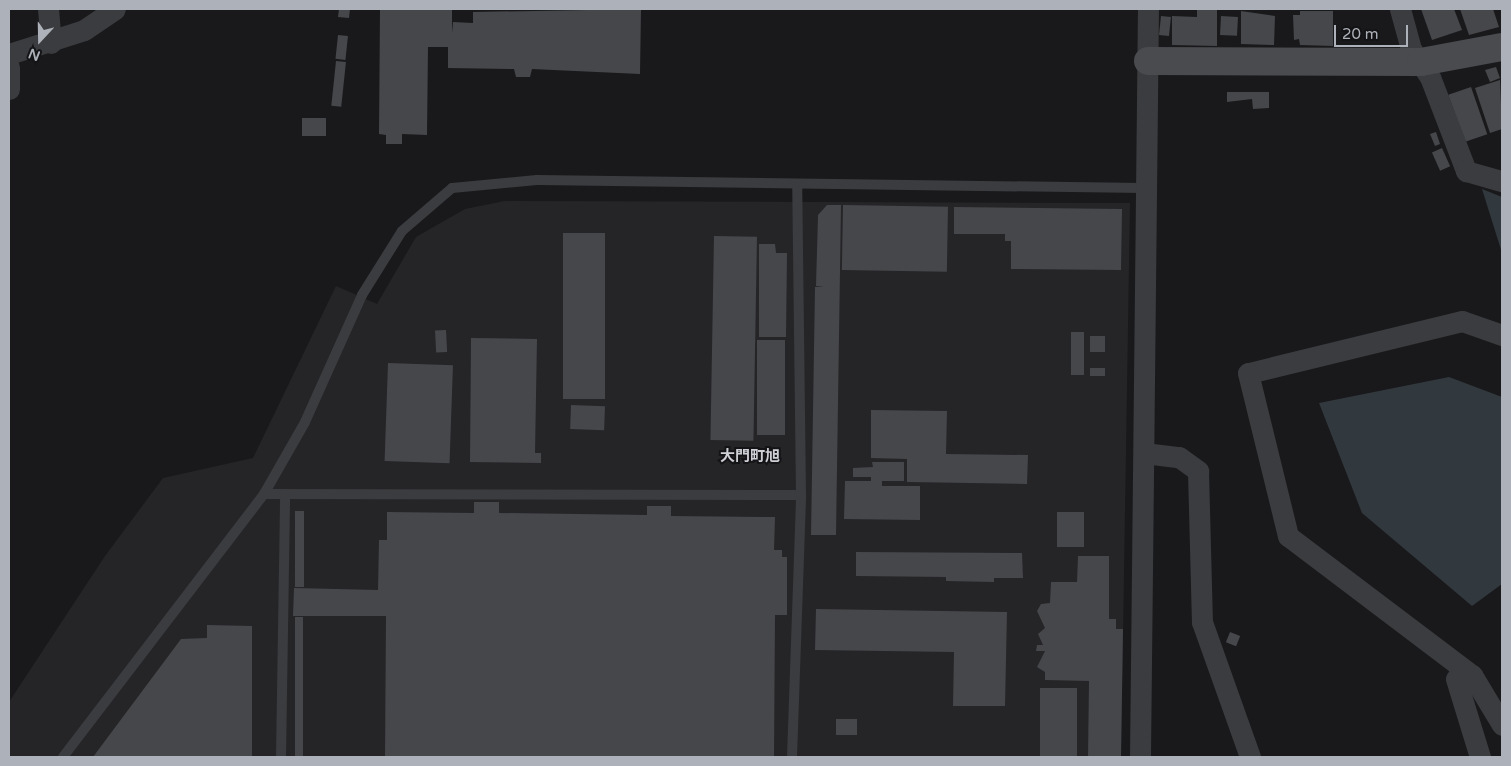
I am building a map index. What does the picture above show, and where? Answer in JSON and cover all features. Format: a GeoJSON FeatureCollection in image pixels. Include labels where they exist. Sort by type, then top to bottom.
{"type":"FeatureCollection","features":[{"type":"Feature","properties":{"kind":"street"},"geometry":{"type":"LineString","coordinates":[[48,9],[51,43]]}},
{"type":"Feature","properties":{"kind":"street"},"geometry":{"type":"LineString","coordinates":[[9,54],[51,43],[84,30],[115,9]]}},
{"type":"Feature","properties":{"kind":"street"},"geometry":{"type":"LineString","coordinates":[[1140,757],[1144,453],[1144,188],[1148,9]]}},
{"type":"Feature","properties":{"kind":"street"},"geometry":{"type":"LineString","coordinates":[[1400,9],[1411,49],[1421,62],[1466,171],[1502,182]]}},
{"type":"Feature","properties":{"kind":"street"},"geometry":{"type":"LineString","coordinates":[[1148,61],[1421,62],[1502,47]]}},
{"type":"Feature","properties":{"kind":"street"},"geometry":{"type":"LineString","coordinates":[[9,67],[9,90]]}},
{"type":"Feature","properties":{"kind":"street"},"geometry":{"type":"LineString","coordinates":[[1502,335],[1462,321],[1248,373],[1288,536],[1472,675],[1502,726]]}},
{"type":"Feature","properties":{"kind":"street"},"geometry":{"type":"LineString","coordinates":[[1144,453],[1179,457],[1198,471],[1202,622],[1250,757]]}},
{"type":"Feature","properties":{"kind":"street"},"geometry":{"type":"LineString","coordinates":[[1463,670],[1456,679],[1480,757]]}},
{"type":"Feature","properties":{"kind":"lane"},"geometry":{"type":"LineString","coordinates":[[63,757],[264,494],[304,422],[362,294],[402,231],[452,188],[537,180],[1144,188]]}},
{"type":"Feature","properties":{"kind":"lane"},"geometry":{"type":"LineString","coordinates":[[792,757],[801,495],[798,184]]}},
{"type":"Feature","properties":{"kind":"lane"},"geometry":{"type":"LineString","coordinates":[[264,494],[801,495]]}},
{"type":"Feature","properties":{"kind":"lane"},"geometry":{"type":"LineString","coordinates":[[282,757],[285,494]]}},
{"type":"Feature","properties":{"kind":"shaded area"},"geometry":{"type":"Polygon","coordinates":[[[1482,189],[1502,197],[1502,253],[1482,189]]]}},
{"type":"Feature","properties":{"kind":"shaded area"},"geometry":{"type":"Polygon","coordinates":[[[505,201],[1130,203],[1121,757],[9,757],[9,702],[105,556],[163,478],[253,458],[336,286],[377,304],[416,237],[465,209],[505,201]]]}},
{"type":"Feature","properties":{"kind":"shaded area"},"geometry":{"type":"Polygon","coordinates":[[[1449,377],[1502,397],[1502,584],[1472,606],[1362,513],[1319,403],[1449,377]]]}},
{"type":"Feature","properties":{"kind":"building"},"geometry":{"type":"Polygon","coordinates":[[[339,9],[350,9],[349,18],[338,17],[339,9]]]}},
{"type":"Feature","properties":{"kind":"building"},"geometry":{"type":"Polygon","coordinates":[[[380,9],[452,9],[452,33],[453,22],[473,23],[473,12],[641,9],[640,74],[532,69],[530,77],[516,77],[514,69],[448,68],[448,47],[428,47],[427,135],[402,134],[402,144],[386,144],[386,135],[379,134],[380,9]]]}},
{"type":"Feature","properties":{"kind":"building"},"geometry":{"type":"Polygon","coordinates":[[[1197,9],[1217,9],[1217,46],[1172,45],[1172,16],[1197,17],[1197,9]]]}},
{"type":"Feature","properties":{"kind":"building"},"geometry":{"type":"Polygon","coordinates":[[[1421,9],[1454,9],[1462,30],[1432,40],[1421,9]]]}},
{"type":"Feature","properties":{"kind":"building"},"geometry":{"type":"Polygon","coordinates":[[[1460,9],[1493,9],[1499,27],[1469,35],[1460,9]]]}},
{"type":"Feature","properties":{"kind":"building"},"geometry":{"type":"Polygon","coordinates":[[[1241,11],[1275,16],[1274,45],[1241,44],[1241,11]]]}},
{"type":"Feature","properties":{"kind":"building"},"geometry":{"type":"Polygon","coordinates":[[[1300,11],[1333,11],[1333,46],[1300,45],[1299,39],[1294,40],[1293,15],[1300,15],[1300,11]]]}},
{"type":"Feature","properties":{"kind":"building"},"geometry":{"type":"Polygon","coordinates":[[[1161,16],[1171,17],[1169,36],[1159,35],[1161,16]]]}},
{"type":"Feature","properties":{"kind":"building"},"geometry":{"type":"Polygon","coordinates":[[[1221,16],[1238,17],[1237,36],[1220,35],[1221,16]]]}},
{"type":"Feature","properties":{"kind":"building"},"geometry":{"type":"Polygon","coordinates":[[[338,35],[348,36],[345,60],[335,59],[338,35]]]}},
{"type":"Feature","properties":{"kind":"building"},"geometry":{"type":"Polygon","coordinates":[[[336,61],[346,62],[341,107],[331,106],[336,61]]]}},
{"type":"Feature","properties":{"kind":"building"},"geometry":{"type":"Polygon","coordinates":[[[1496,67],[1500,78],[1490,82],[1485,70],[1496,67]]]}},
{"type":"Feature","properties":{"kind":"building"},"geometry":{"type":"Polygon","coordinates":[[[1500,80],[1502,129],[1490,133],[1475,88],[1500,80]]]}},
{"type":"Feature","properties":{"kind":"building"},"geometry":{"type":"Polygon","coordinates":[[[1471,87],[1487,134],[1465,142],[1448,95],[1471,87]]]}},
{"type":"Feature","properties":{"kind":"building"},"geometry":{"type":"Polygon","coordinates":[[[1227,92],[1269,92],[1269,108],[1253,109],[1252,99],[1227,102],[1227,92]]]}},
{"type":"Feature","properties":{"kind":"building"},"geometry":{"type":"Polygon","coordinates":[[[302,118],[326,118],[326,136],[302,136],[302,118]]]}},
{"type":"Feature","properties":{"kind":"building"},"geometry":{"type":"Polygon","coordinates":[[[1436,132],[1440,144],[1435,146],[1430,134],[1436,132]]]}},
{"type":"Feature","properties":{"kind":"building"},"geometry":{"type":"Polygon","coordinates":[[[1442,148],[1450,166],[1440,171],[1432,152],[1442,148]]]}},
{"type":"Feature","properties":{"kind":"building"},"geometry":{"type":"Polygon","coordinates":[[[827,205],[841,205],[836,535],[811,535],[815,287],[824,287],[816,286],[818,215],[827,205]]]}},
{"type":"Feature","properties":{"kind":"building"},"geometry":{"type":"Polygon","coordinates":[[[843,205],[948,207],[947,272],[842,270],[843,205]]]}},
{"type":"Feature","properties":{"kind":"building"},"geometry":{"type":"Polygon","coordinates":[[[954,207],[1122,209],[1121,270],[1011,269],[1011,241],[1005,241],[1005,234],[954,234],[954,207]]]}},
{"type":"Feature","properties":{"kind":"building"},"geometry":{"type":"Polygon","coordinates":[[[563,233],[605,233],[605,399],[563,399],[563,233]]]}},
{"type":"Feature","properties":{"kind":"building"},"geometry":{"type":"Polygon","coordinates":[[[714,236],[757,237],[753,441],[710,440],[714,236]]]}},
{"type":"Feature","properties":{"kind":"building"},"geometry":{"type":"Polygon","coordinates":[[[759,244],[775,244],[776,253],[787,253],[786,337],[759,337],[759,244]]]}},
{"type":"Feature","properties":{"kind":"building"},"geometry":{"type":"Polygon","coordinates":[[[446,330],[447,352],[436,353],[435,331],[446,330]]]}},
{"type":"Feature","properties":{"kind":"building"},"geometry":{"type":"Polygon","coordinates":[[[1071,332],[1084,332],[1084,375],[1071,375],[1071,332]]]}},
{"type":"Feature","properties":{"kind":"building"},"geometry":{"type":"Polygon","coordinates":[[[1090,336],[1105,336],[1105,352],[1090,352],[1090,336]]]}},
{"type":"Feature","properties":{"kind":"building"},"geometry":{"type":"Polygon","coordinates":[[[471,338],[537,339],[535,453],[541,453],[541,463],[470,462],[471,338]]]}},
{"type":"Feature","properties":{"kind":"building"},"geometry":{"type":"Polygon","coordinates":[[[757,340],[785,340],[785,435],[757,435],[757,340]]]}},
{"type":"Feature","properties":{"kind":"building"},"geometry":{"type":"Polygon","coordinates":[[[388,363],[453,365],[450,463],[385,461],[388,363]]]}},
{"type":"Feature","properties":{"kind":"building"},"geometry":{"type":"Polygon","coordinates":[[[1090,368],[1105,368],[1105,376],[1090,376],[1090,368]]]}},
{"type":"Feature","properties":{"kind":"building"},"geometry":{"type":"Polygon","coordinates":[[[571,405],[605,406],[604,430],[570,429],[571,405]]]}},
{"type":"Feature","properties":{"kind":"building"},"geometry":{"type":"Polygon","coordinates":[[[871,410],[947,411],[946,454],[1028,455],[1027,484],[907,482],[907,459],[871,458],[871,410]]]}},
{"type":"Feature","properties":{"kind":"building"},"geometry":{"type":"Polygon","coordinates":[[[872,462],[904,462],[904,481],[882,481],[882,486],[920,486],[920,520],[844,519],[845,481],[871,481],[871,477],[853,477],[853,468],[873,467],[872,462]]]}},
{"type":"Feature","properties":{"kind":"building"},"geometry":{"type":"Polygon","coordinates":[[[474,502],[499,502],[499,513],[647,515],[647,506],[671,506],[671,516],[775,517],[774,550],[782,550],[782,557],[787,557],[787,615],[775,615],[774,757],[385,757],[386,616],[293,616],[294,588],[378,590],[379,540],[387,540],[387,512],[474,513],[474,502]]]}},
{"type":"Feature","properties":{"kind":"building"},"geometry":{"type":"Polygon","coordinates":[[[295,511],[304,511],[304,587],[295,587],[295,511]]]}},
{"type":"Feature","properties":{"kind":"building"},"geometry":{"type":"Polygon","coordinates":[[[1057,512],[1084,512],[1084,547],[1057,547],[1057,512]]]}},
{"type":"Feature","properties":{"kind":"building"},"geometry":{"type":"Polygon","coordinates":[[[856,552],[1022,553],[1023,578],[994,578],[994,582],[946,581],[946,577],[856,576],[856,552]]]}},
{"type":"Feature","properties":{"kind":"building"},"geometry":{"type":"Polygon","coordinates":[[[1078,556],[1109,556],[1109,619],[1116,619],[1116,629],[1123,629],[1121,757],[1088,757],[1089,681],[1045,680],[1045,672],[1037,667],[1045,651],[1036,651],[1037,645],[1043,645],[1038,634],[1045,628],[1037,611],[1041,604],[1050,603],[1051,582],[1077,582],[1078,556]]]}},
{"type":"Feature","properties":{"kind":"building"},"geometry":{"type":"Polygon","coordinates":[[[816,609],[1007,612],[1005,706],[953,706],[954,652],[815,650],[816,609]]]}},
{"type":"Feature","properties":{"kind":"building"},"geometry":{"type":"Polygon","coordinates":[[[295,617],[303,617],[303,757],[295,757],[295,617]]]}},
{"type":"Feature","properties":{"kind":"building"},"geometry":{"type":"Polygon","coordinates":[[[207,625],[252,626],[252,757],[93,757],[181,639],[207,638],[207,625]]]}},
{"type":"Feature","properties":{"kind":"building"},"geometry":{"type":"Polygon","coordinates":[[[1230,632],[1240,636],[1236,646],[1226,642],[1230,632]]]}},
{"type":"Feature","properties":{"kind":"building"},"geometry":{"type":"Polygon","coordinates":[[[1040,688],[1077,688],[1077,757],[1040,757],[1040,688]]]}},
{"type":"Feature","properties":{"kind":"building"},"geometry":{"type":"Polygon","coordinates":[[[836,719],[857,719],[857,735],[836,735],[836,719]]]}},
{"type":"Feature","properties":{"kind":"district","name":"大門町旭"},"geometry":{"type":"Point","coordinates":[750,457]}}]}
